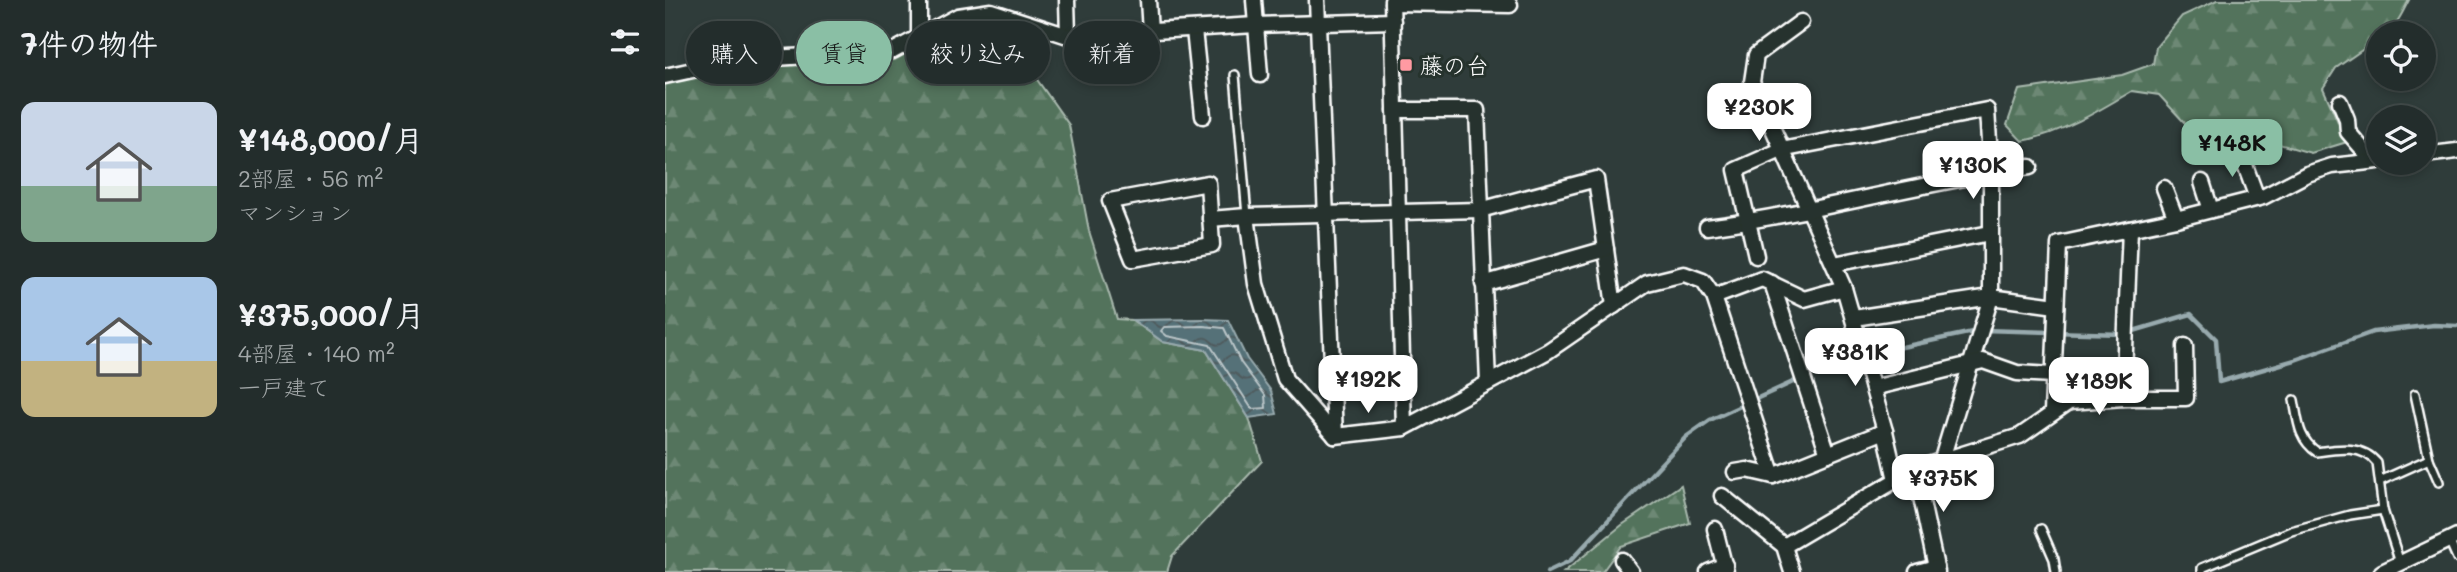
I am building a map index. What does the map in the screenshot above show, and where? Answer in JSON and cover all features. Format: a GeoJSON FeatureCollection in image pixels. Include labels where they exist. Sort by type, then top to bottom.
{"type":"FeatureCollection","features":[{"type":"Feature","properties":{"kind":"street"},"geometry":{"type":"LineString","coordinates":[[919,0],[919,21]]}},
{"type":"Feature","properties":{"kind":"street"},"geometry":{"type":"LineString","coordinates":[[1067,0],[1068,21]]}},
{"type":"Feature","properties":{"kind":"street"},"geometry":{"type":"LineString","coordinates":[[1148,0],[1149,21]]}},
{"type":"Feature","properties":{"kind":"street"},"geometry":{"type":"LineString","coordinates":[[1255,0],[1260,75]]}},
{"type":"Feature","properties":{"kind":"street"},"geometry":{"type":"LineString","coordinates":[[1317,0],[1335,436]]}},
{"type":"Feature","properties":{"kind":"street"},"geometry":{"type":"LineString","coordinates":[[1404,428],[1392,1],[1510,5]]}},
{"type":"Feature","properties":{"kind":"street"},"geometry":{"type":"LineString","coordinates":[[948,21],[991,6],[1064,34]]}},
{"type":"Feature","properties":{"kind":"street"},"geometry":{"type":"LineString","coordinates":[[1160,32],[1393,21]]}},
{"type":"Feature","properties":{"kind":"street"},"geometry":{"type":"LineString","coordinates":[[1801,22],[1756,55],[1752,82],[1844,288],[1885,431],[1896,480]]}},
{"type":"Feature","properties":{"kind":"street"},"geometry":{"type":"LineString","coordinates":[[1194,30],[1202,116]]}},
{"type":"Feature","properties":{"kind":"street"},"geometry":{"type":"LineString","coordinates":[[665,76],[739,60],[893,51],[906,44]]}},
{"type":"Feature","properties":{"kind":"street"},"geometry":{"type":"LineString","coordinates":[[2340,102],[2349,132],[2366,150]]}},
{"type":"Feature","properties":{"kind":"street"},"geometry":{"type":"LineString","coordinates":[[1395,110],[1478,110],[1487,383]]}},
{"type":"Feature","properties":{"kind":"street"},"geometry":{"type":"LineString","coordinates":[[1756,256],[1736,170],[1781,150],[1987,110],[1991,173],[1991,297],[1942,459]]}},
{"type":"Feature","properties":{"kind":"street"},"geometry":{"type":"LineString","coordinates":[[2239,149],[2257,198]]}},
{"type":"Feature","properties":{"kind":"street"},"geometry":{"type":"LineString","coordinates":[[2436,154],[2457,151]]}},
{"type":"Feature","properties":{"kind":"street"},"geometry":{"type":"LineString","coordinates":[[2052,412],[2059,244],[2176,219],[2257,198],[2307,174],[2332,166],[2366,162]]}},
{"type":"Feature","properties":{"kind":"street"},"geometry":{"type":"LineString","coordinates":[[1707,227],[1810,211],[2030,167]]}},
{"type":"Feature","properties":{"kind":"street"},"geometry":{"type":"LineString","coordinates":[[1210,219],[1480,210],[1596,179],[1614,306]]}},
{"type":"Feature","properties":{"kind":"street"},"geometry":{"type":"LineString","coordinates":[[2202,182],[2211,210]]}},
{"type":"Feature","properties":{"kind":"street"},"geometry":{"type":"LineString","coordinates":[[1207,183],[1210,219],[1212,245],[1133,259],[1110,201],[1207,183]]}},
{"type":"Feature","properties":{"kind":"street"},"geometry":{"type":"LineString","coordinates":[[2164,188],[2176,219]]}},
{"type":"Feature","properties":{"kind":"street"},"geometry":{"type":"LineString","coordinates":[[1247,216],[1256,284],[1285,379],[1335,436]]}},
{"type":"Feature","properties":{"kind":"street"},"geometry":{"type":"LineString","coordinates":[[2123,397],[2130,229]]}},
{"type":"Feature","properties":{"kind":"street"},"geometry":{"type":"LineString","coordinates":[[1834,264],[1990,233]]}},
{"type":"Feature","properties":{"kind":"street"},"geometry":{"type":"LineString","coordinates":[[1483,284],[1606,249]]}},
{"type":"Feature","properties":{"kind":"street"},"geometry":{"type":"LineString","coordinates":[[1335,436],[1404,428],[1548,351],[1647,283],[1684,274],[1703,281],[1714,297],[1773,476]]}},
{"type":"Feature","properties":{"kind":"street"},"geometry":{"type":"LineString","coordinates":[[1714,297],[1762,279],[1804,299],[1844,288]]}},
{"type":"Feature","properties":{"kind":"street"},"geometry":{"type":"LineString","coordinates":[[1772,283],[1828,454]]}},
{"type":"Feature","properties":{"kind":"street"},"geometry":{"type":"LineString","coordinates":[[1854,318],[1991,297],[2056,306]]}},
{"type":"Feature","properties":{"kind":"street"},"geometry":{"type":"LineString","coordinates":[[1784,546],[1915,469],[2020,436],[2069,402],[2123,397],[2186,398],[2185,346]]}},
{"type":"Feature","properties":{"kind":"street"},"geometry":{"type":"LineString","coordinates":[[1873,388],[1983,361],[2017,373],[2053,375]]}},
{"type":"Feature","properties":{"kind":"street"},"geometry":{"type":"LineString","coordinates":[[1735,472],[1747,470],[1773,476],[1885,431]]}},
{"type":"Feature","properties":{"kind":"street"},"geometry":{"type":"LineString","coordinates":[[1915,469],[1937,570],[1917,572]]}},
{"type":"Feature","properties":{"kind":"street"},"geometry":{"type":"LineString","coordinates":[[1722,496],[1784,546],[1792,572]]}},
{"type":"Feature","properties":{"kind":"street"},"geometry":{"type":"LineString","coordinates":[[1708,572],[1725,569],[1715,529]]}},
{"type":"Feature","properties":{"kind":"street"},"geometry":{"type":"LineString","coordinates":[[2382,572],[2453,538]]}},
{"type":"Feature","properties":{"kind":"lane"},"geometry":{"type":"LineString","coordinates":[[1235,75],[1247,216]]}},
{"type":"Feature","properties":{"kind":"lane"},"geometry":{"type":"LineString","coordinates":[[2415,394],[2429,459],[2439,482]]}},
{"type":"Feature","properties":{"kind":"lane"},"geometry":{"type":"LineString","coordinates":[[2294,400],[2301,438],[2309,447],[2317,452],[2349,448],[2374,459],[2377,463],[2383,510],[2400,564]]}},
{"type":"Feature","properties":{"kind":"lane"},"geometry":{"type":"LineString","coordinates":[[2379,481],[2429,459]]}},
{"type":"Feature","properties":{"kind":"lane"},"geometry":{"type":"LineString","coordinates":[[2202,572],[2202,568],[2291,531],[2350,515],[2383,510]]}},
{"type":"Feature","properties":{"kind":"lane"},"geometry":{"type":"LineString","coordinates":[[2041,529],[2054,559],[2056,572]]}},
{"type":"Feature","properties":{"kind":"lane"},"geometry":{"type":"LineString","coordinates":[[2453,538],[2457,558]]}},
{"type":"Feature","properties":{"kind":"green space"},"geometry":{"type":"Polygon","coordinates":[[[2217,0],[2409,0],[2397,21],[2366,21],[2366,47],[2336,68],[2323,88],[2347,142],[2311,153],[2261,139],[2207,147],[2159,95],[2132,91],[2079,121],[2037,137],[2022,141],[2007,125],[2019,90],[2122,75],[2153,64],[2156,47],[2182,16],[2217,0]]]}},
{"type":"Feature","properties":{"kind":"green space"},"geometry":{"type":"Polygon","coordinates":[[[906,50],[906,84],[1040,84],[1069,125],[1089,231],[1117,319],[1132,320],[1163,342],[1206,350],[1249,418],[1262,461],[1172,556],[1167,572],[665,572],[665,83],[686,79],[686,84],[782,84],[782,63],[796,62],[796,84],[892,84],[892,52],[906,50]]]}},
{"type":"Feature","properties":{"kind":"green space"},"geometry":{"type":"Polygon","coordinates":[[[1681,485],[1690,523],[1621,546],[1602,572],[1564,572],[1622,525],[1681,485]]]}},
{"type":"Feature","properties":{"kind":"water"},"geometry":{"type":"Polygon","coordinates":[[[1133,320],[1228,320],[1247,359],[1271,391],[1277,414],[1249,418],[1206,350],[1163,342],[1133,320]]]}},
{"type":"Feature","properties":{"kind":"waterway"},"geometry":{"type":"LineString","coordinates":[[2130,332],[2191,314],[2216,339],[2219,382],[2295,360],[2373,332],[2434,325],[2457,326]]}},
{"type":"Feature","properties":{"kind":"waterway"},"geometry":{"type":"LineString","coordinates":[[1547,572],[1570,561],[1686,437],[1710,420],[1841,360],[1982,330],[2122,334]]}},
{"type":"Feature","properties":{"kind":"place","name":"藤の台"},"geometry":{"type":"Point","coordinates":[1406,65]}}]}
